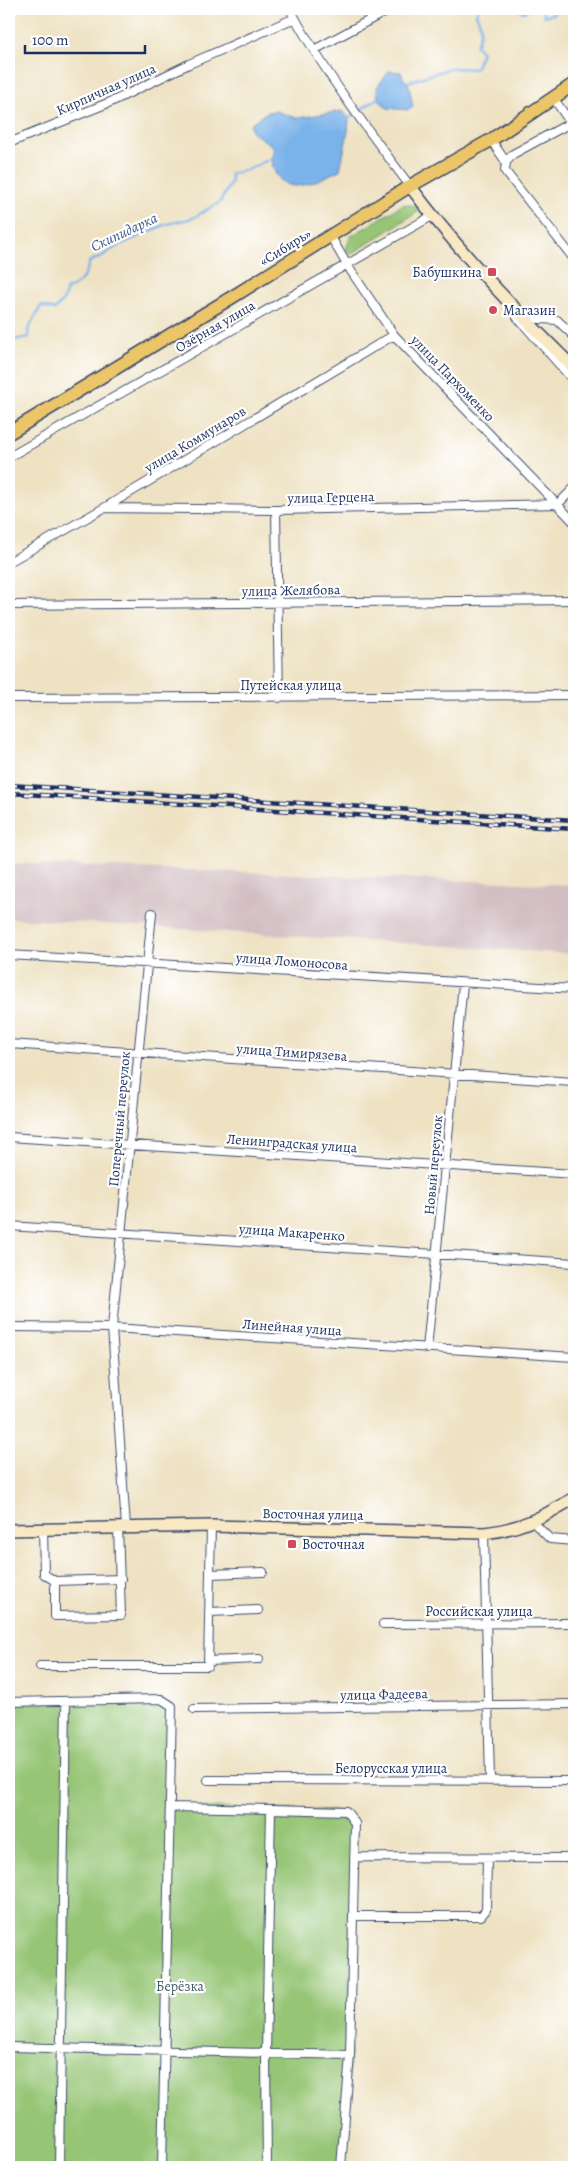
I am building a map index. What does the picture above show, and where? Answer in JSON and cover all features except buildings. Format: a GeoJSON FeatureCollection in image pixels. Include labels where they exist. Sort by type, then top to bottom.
{"type":"FeatureCollection","features":[{"type":"Feature","properties":{"kind":"main road","name":"«Сибирь»"},"geometry":{"type":"LineString","coordinates":[[9,432],[331,237],[410,186],[491,140],[574,84]]}},
{"type":"Feature","properties":{"kind":"street"},"geometry":{"type":"LineString","coordinates":[[290,9],[314,50],[359,118],[450,239],[523,318],[574,368]]}},
{"type":"Feature","properties":{"kind":"street"},"geometry":{"type":"LineString","coordinates":[[314,50],[379,15],[396,9]]}},
{"type":"Feature","properties":{"kind":"street","name":"Кирпичная улица"},"geometry":{"type":"LineString","coordinates":[[9,143],[114,102],[189,64],[295,18]]}},
{"type":"Feature","properties":{"kind":"street"},"geometry":{"type":"LineString","coordinates":[[554,99],[572,121],[513,154],[506,162],[505,171],[574,259]]}},
{"type":"Feature","properties":{"kind":"street"},"geometry":{"type":"LineString","coordinates":[[491,140],[506,162]]}},
{"type":"Feature","properties":{"kind":"street","name":"Озёрная улица"},"geometry":{"type":"LineString","coordinates":[[9,457],[432,216]]}},
{"type":"Feature","properties":{"kind":"street","name":"улица Пархоменко"},"geometry":{"type":"LineString","coordinates":[[331,237],[346,265],[394,335],[574,522]]}},
{"type":"Feature","properties":{"kind":"street"},"geometry":{"type":"LineString","coordinates":[[499,293],[520,321],[574,381]]}},
{"type":"Feature","properties":{"kind":"street"},"geometry":{"type":"LineString","coordinates":[[523,318],[557,320],[574,336]]}},
{"type":"Feature","properties":{"kind":"street","name":"улица Коммунаров"},"geometry":{"type":"LineString","coordinates":[[9,562],[104,508],[394,335]]}},
{"type":"Feature","properties":{"kind":"street"},"geometry":{"type":"LineString","coordinates":[[558,504],[574,488]]}},
{"type":"Feature","properties":{"kind":"street","name":"улица Герцена"},"geometry":{"type":"LineString","coordinates":[[104,508],[276,510],[558,504]]}},
{"type":"Feature","properties":{"kind":"street"},"geometry":{"type":"LineString","coordinates":[[276,510],[279,603],[278,698]]}},
{"type":"Feature","properties":{"kind":"street","name":"улица Желябова"},"geometry":{"type":"LineString","coordinates":[[9,605],[574,600]]}},
{"type":"Feature","properties":{"kind":"street","name":"Путейская улица"},"geometry":{"type":"LineString","coordinates":[[9,698],[574,695]]}},
{"type":"Feature","properties":{"kind":"street","name":"Поперечный переулок"},"geometry":{"type":"LineString","coordinates":[[55,1581],[55,1616],[121,1615],[122,1527],[112,1328],[152,913]]}},
{"type":"Feature","properties":{"kind":"street","name":"улица Ломоносова"},"geometry":{"type":"LineString","coordinates":[[9,954],[146,965],[574,989]]}},
{"type":"Feature","properties":{"kind":"street","name":"Новый переулок"},"geometry":{"type":"LineString","coordinates":[[427,1349],[438,1254],[463,984]]}},
{"type":"Feature","properties":{"kind":"street","name":"улица Тимирязева"},"geometry":{"type":"LineString","coordinates":[[9,1044],[574,1082]]}},
{"type":"Feature","properties":{"kind":"street","name":"Ленинградская улица"},"geometry":{"type":"LineString","coordinates":[[9,1137],[574,1174]]}},
{"type":"Feature","properties":{"kind":"street","name":"улица Макаренко"},"geometry":{"type":"LineString","coordinates":[[9,1226],[574,1263]]}},
{"type":"Feature","properties":{"kind":"street","name":"Линейная улица"},"geometry":{"type":"LineString","coordinates":[[9,1327],[112,1328],[574,1358]]}},
{"type":"Feature","properties":{"kind":"street","name":"Восточная улица"},"geometry":{"type":"LineString","coordinates":[[9,1530],[211,1526],[484,1533],[508,1530],[533,1522],[574,1498]]}},
{"type":"Feature","properties":{"kind":"street"},"geometry":{"type":"LineString","coordinates":[[533,1522],[550,1539],[574,1541]]}},
{"type":"Feature","properties":{"kind":"street"},"geometry":{"type":"LineString","coordinates":[[40,1666],[208,1666],[211,1526]]}},
{"type":"Feature","properties":{"kind":"street"},"geometry":{"type":"LineString","coordinates":[[43,1529],[44,1574],[55,1581],[121,1580]]}},
{"type":"Feature","properties":{"kind":"street"},"geometry":{"type":"LineString","coordinates":[[484,1533],[484,1624],[490,1780]]}},
{"type":"Feature","properties":{"kind":"street"},"geometry":{"type":"LineString","coordinates":[[210,1574],[263,1572]]}},
{"type":"Feature","properties":{"kind":"street"},"geometry":{"type":"LineString","coordinates":[[209,1612],[258,1610]]}},
{"type":"Feature","properties":{"kind":"street","name":"Российская улица"},"geometry":{"type":"LineString","coordinates":[[384,1624],[574,1623]]}},
{"type":"Feature","properties":{"kind":"street"},"geometry":{"type":"LineString","coordinates":[[208,1662],[259,1659]]}},
{"type":"Feature","properties":{"kind":"street"},"geometry":{"type":"LineString","coordinates":[[9,1702],[161,1699],[172,1706],[162,2167]]}},
{"type":"Feature","properties":{"kind":"street"},"geometry":{"type":"LineString","coordinates":[[59,2167],[66,1702]]}},
{"type":"Feature","properties":{"kind":"street","name":"улица Фадеева"},"geometry":{"type":"LineString","coordinates":[[194,1709],[574,1704]]}},
{"type":"Feature","properties":{"kind":"street","name":"Белорусская улица"},"geometry":{"type":"LineString","coordinates":[[208,1780],[574,1781]]}},
{"type":"Feature","properties":{"kind":"street"},"geometry":{"type":"LineString","coordinates":[[171,1807],[346,1811],[355,1823],[350,2056],[341,2167]]}},
{"type":"Feature","properties":{"kind":"street"},"geometry":{"type":"LineString","coordinates":[[267,2167],[266,2054],[271,1809]]}},
{"type":"Feature","properties":{"kind":"street"},"geometry":{"type":"LineString","coordinates":[[354,1857],[574,1858]]}},
{"type":"Feature","properties":{"kind":"street"},"geometry":{"type":"LineString","coordinates":[[353,1916],[481,1916],[486,1910],[488,1858]]}},
{"type":"Feature","properties":{"kind":"street"},"geometry":{"type":"LineString","coordinates":[[574,1898],[574,1904]]}},
{"type":"Feature","properties":{"kind":"street"},"geometry":{"type":"LineString","coordinates":[[9,2047],[350,2056]]}},
{"type":"Feature","properties":{"kind":"shaded area"},"geometry":{"type":"Polygon","coordinates":[[[9,863],[574,885],[574,954],[9,918],[9,863]]]}},
{"type":"Feature","properties":{"kind":"green space"},"geometry":{"type":"Polygon","coordinates":[[[404,204],[416,206],[419,211],[350,255],[346,250],[350,237],[404,204]]]}},
{"type":"Feature","properties":{"kind":"green space","name":"Берёзка"},"geometry":{"type":"Polygon","coordinates":[[[9,1699],[161,1699],[172,1706],[171,1807],[346,1811],[352,1816],[350,2055],[340,2167],[9,2167],[9,1699]]]}},
{"type":"Feature","properties":{"kind":"water"},"geometry":{"type":"Polygon","coordinates":[[[389,71],[401,72],[404,80],[408,82],[413,106],[407,110],[387,108],[378,98],[377,87],[389,71]]]}},
{"type":"Feature","properties":{"kind":"water"},"geometry":{"type":"Polygon","coordinates":[[[276,111],[297,118],[342,111],[349,118],[340,170],[304,185],[295,186],[287,184],[280,179],[273,167],[273,146],[252,132],[250,124],[267,112],[276,111]]]}},
{"type":"Feature","properties":{"kind":"waterway","name":"Скипидарка"},"geometry":{"type":"LineString","coordinates":[[408,82],[451,68],[475,69],[482,52],[476,45],[480,29],[480,22],[476,14],[479,9]]}},
{"type":"Feature","properties":{"kind":"waterway","name":"Скипидарка"},"geometry":{"type":"LineString","coordinates":[[515,9],[524,12],[528,9]]}},
{"type":"Feature","properties":{"kind":"waterway","name":"Скипидарка"},"geometry":{"type":"LineString","coordinates":[[542,9],[544,16],[553,14],[556,9]]}},
{"type":"Feature","properties":{"kind":"waterway","name":"Скипидарка"},"geometry":{"type":"LineString","coordinates":[[349,118],[378,98]]}},
{"type":"Feature","properties":{"kind":"waterway","name":"Скипидарка"},"geometry":{"type":"LineString","coordinates":[[9,341],[29,337],[28,330],[41,306],[55,310],[64,299],[67,289],[76,285],[82,279],[90,261],[99,258],[117,246],[164,225],[193,218],[220,202],[231,183],[231,173],[247,170],[271,159]]}},
{"type":"Feature","properties":{"kind":"railway"},"geometry":{"type":"LineString","coordinates":[[9,785],[574,820]]}},
{"type":"Feature","properties":{"kind":"railway"},"geometry":{"type":"LineString","coordinates":[[9,793],[574,829]]}},
{"type":"Feature","properties":{"kind":"place","name":"Бабушкина"},"geometry":{"type":"Point","coordinates":[492,272]}},
{"type":"Feature","properties":{"kind":"place","name":"Магазин"},"geometry":{"type":"Point","coordinates":[493,310]}},
{"type":"Feature","properties":{"kind":"place","name":"Восточная"},"geometry":{"type":"Point","coordinates":[292,1544]}}]}
